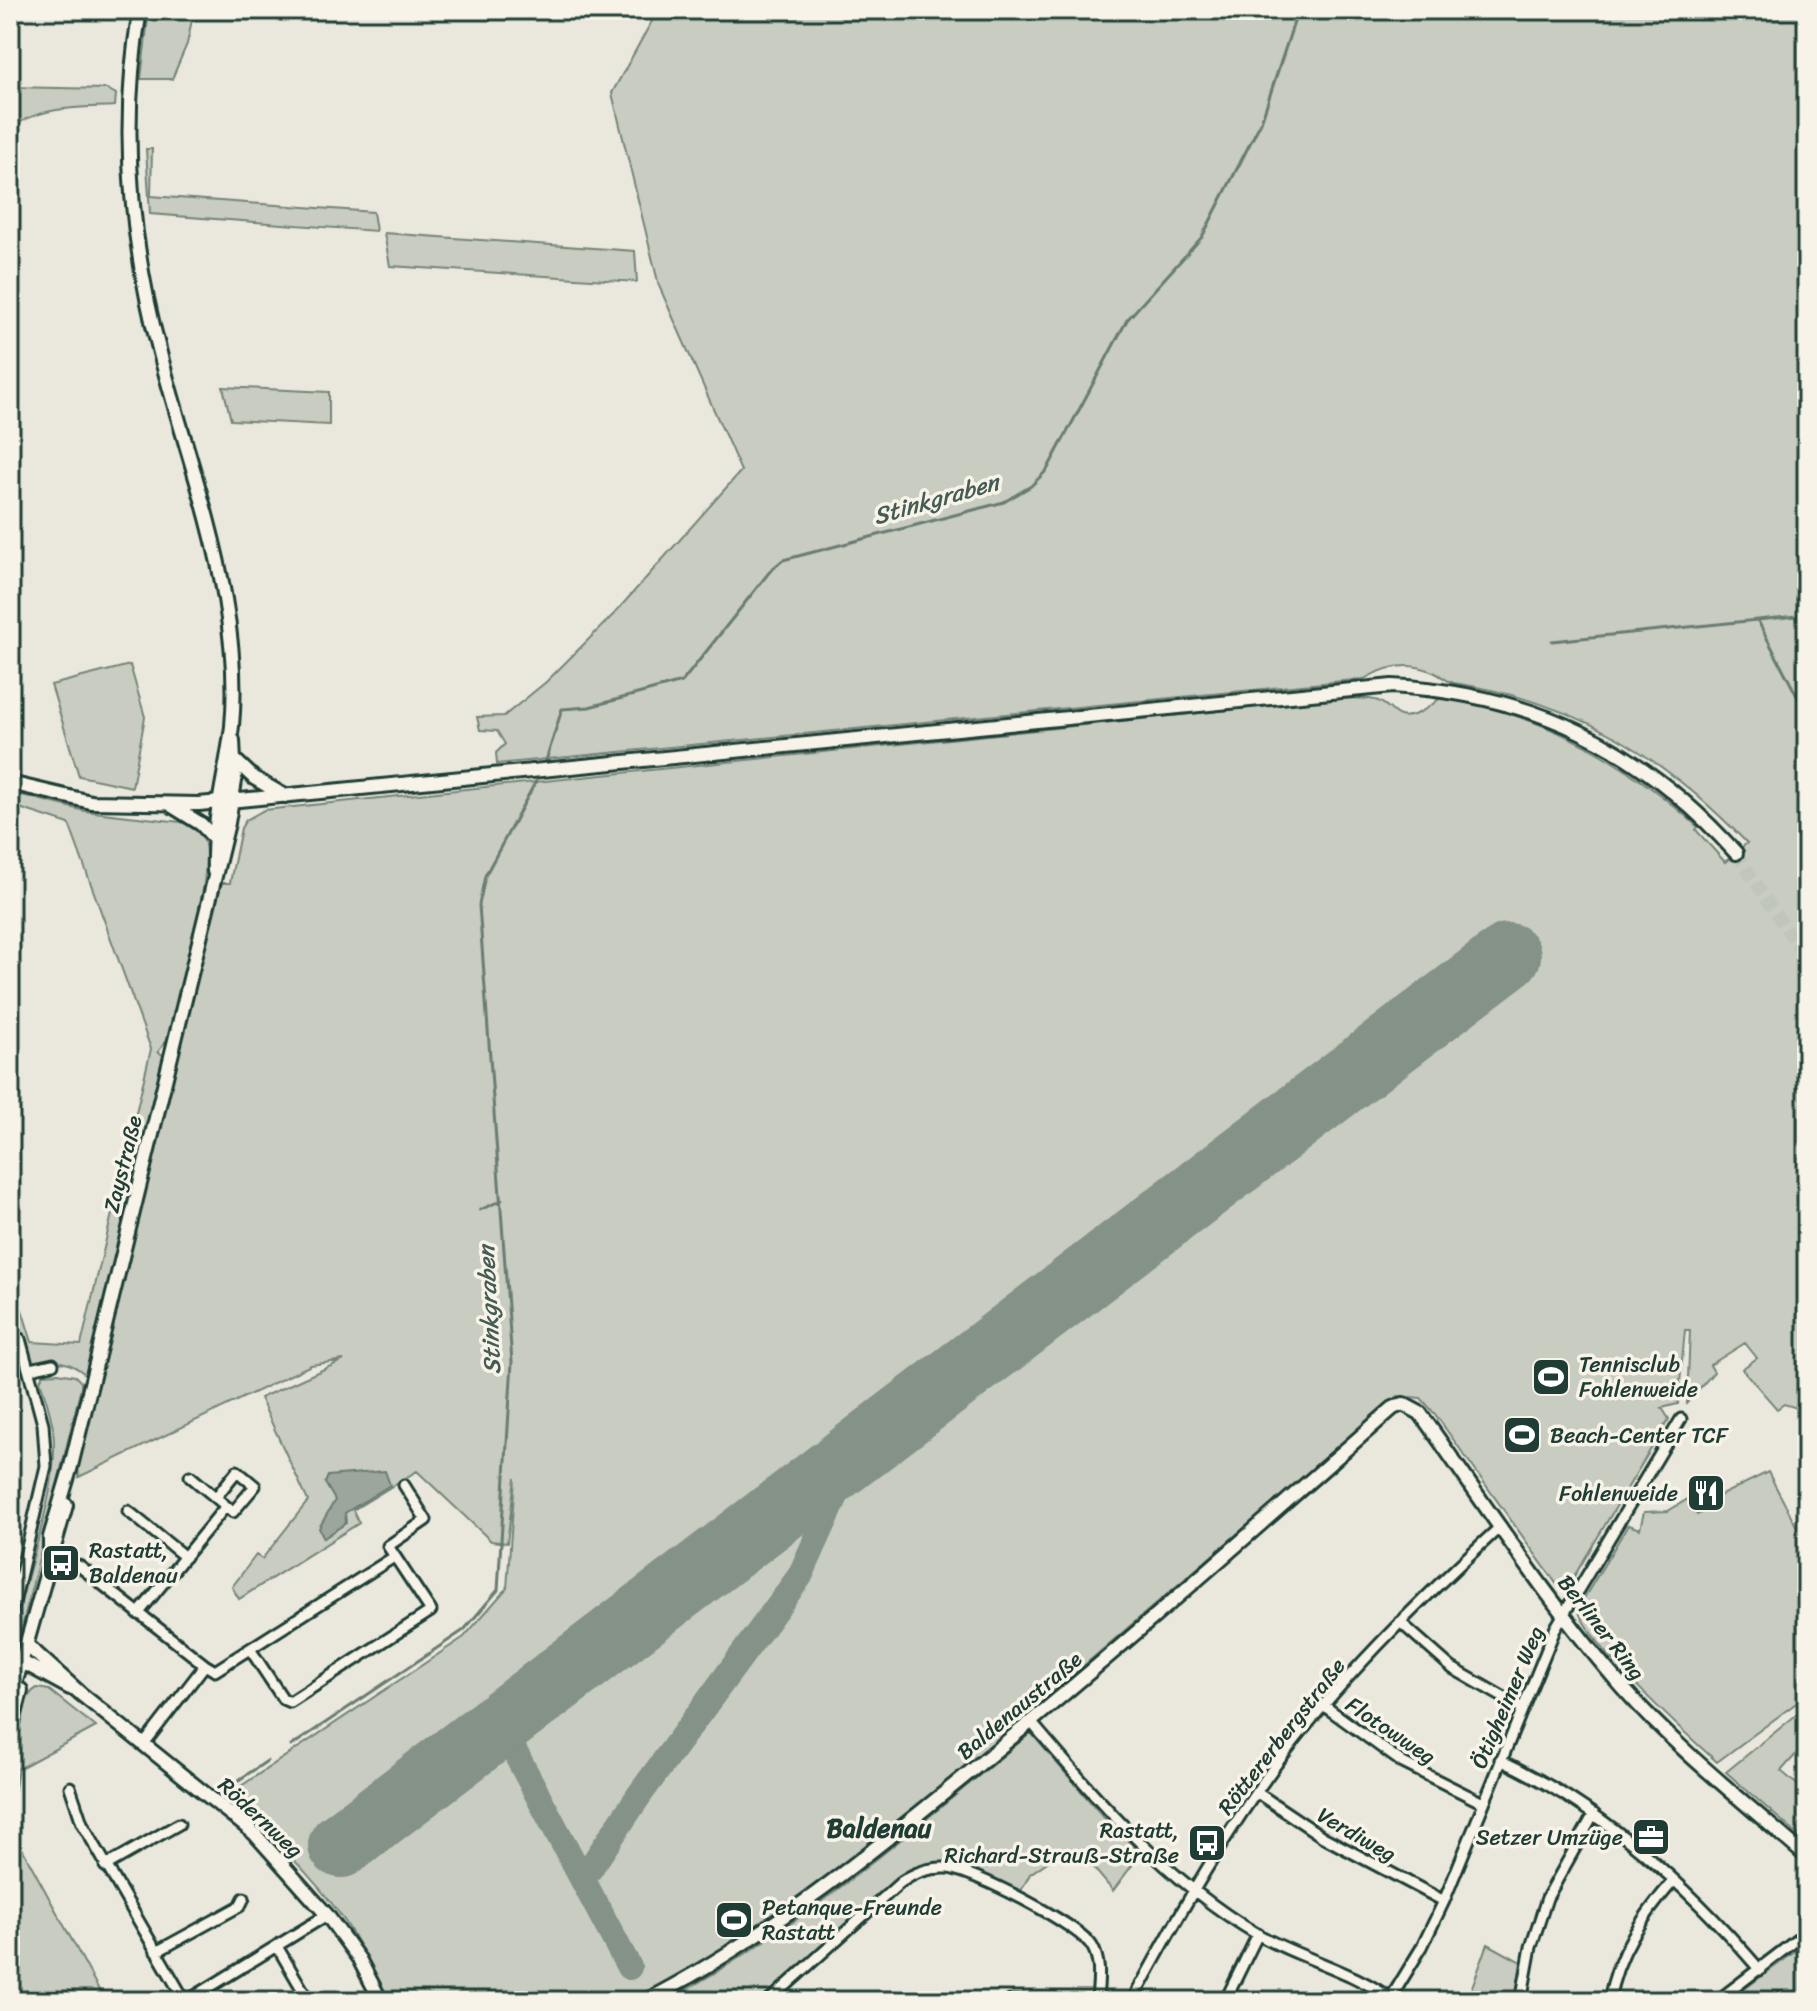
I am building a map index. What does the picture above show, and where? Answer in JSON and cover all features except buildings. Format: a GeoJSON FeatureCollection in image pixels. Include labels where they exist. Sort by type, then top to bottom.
{"type":"FeatureCollection","features":[{"type":"Feature","properties":{"kind":"street"},"geometry":{"type":"LineString","coordinates":[[140,10],[129,139],[137,239],[159,350],[225,599],[233,668],[231,729]]}},
{"type":"Feature","properties":{"kind":"street"},"geometry":{"type":"LineString","coordinates":[[10,783],[91,802],[172,806],[217,803],[1392,686],[1457,692],[1513,705],[1594,737],[1665,784],[1736,853]]}},
{"type":"Feature","properties":{"kind":"street","name":"Zaystraße"},"geometry":{"type":"LineString","coordinates":[[10,1702],[24,1663],[50,1559],[59,1539],[72,1478],[71,1466],[233,801],[236,761],[231,729]]}},
{"type":"Feature","properties":{"kind":"street","name":"Zaystraße"},"geometry":{"type":"LineString","coordinates":[[214,871],[213,837],[217,803],[231,729]]}},
{"type":"Feature","properties":{"kind":"street"},"geometry":{"type":"LineString","coordinates":[[236,761],[254,778],[285,796]]}},
{"type":"Feature","properties":{"kind":"street"},"geometry":{"type":"LineString","coordinates":[[172,806],[201,824],[213,837]]}},
{"type":"Feature","properties":{"kind":"street"},"geometry":{"type":"LineString","coordinates":[[10,1620],[46,1466],[45,1436],[20,1339]]}},
{"type":"Feature","properties":{"kind":"street"},"geometry":{"type":"LineString","coordinates":[[30,1369],[53,1364]]}},
{"type":"Feature","properties":{"kind":"street","name":"Berliner Ring"},"geometry":{"type":"LineString","coordinates":[[1393,1408],[1409,1405],[1420,1413],[1563,1613],[1625,1689],[1677,1743],[1807,1857]]}},
{"type":"Feature","properties":{"kind":"street","name":"Baldenaustraße"},"geometry":{"type":"LineString","coordinates":[[645,2001],[706,1970],[771,1927],[1031,1722],[1393,1408]]}},
{"type":"Feature","properties":{"kind":"street","name":"Ötigheimer Weg"},"geometry":{"type":"LineString","coordinates":[[1391,2000],[1444,1901],[1563,1613],[1681,1419]]}},
{"type":"Feature","properties":{"kind":"street"},"geometry":{"type":"LineString","coordinates":[[190,1476],[233,1512],[255,1486],[237,1471],[216,1497]]}},
{"type":"Feature","properties":{"kind":"street"},"geometry":{"type":"LineString","coordinates":[[250,1649],[283,1699],[290,1702],[431,1611],[388,1546],[426,1520],[404,1485]]}},
{"type":"Feature","properties":{"kind":"street"},"geometry":{"type":"LineString","coordinates":[[138,1614],[226,1506]]}},
{"type":"Feature","properties":{"kind":"street"},"geometry":{"type":"LineString","coordinates":[[128,1511],[185,1557]]}},
{"type":"Feature","properties":{"kind":"street","name":"Röttererbergstraße"},"geometry":{"type":"LineString","coordinates":[[1132,2001],[1194,1888],[1256,1792],[1323,1705],[1400,1622],[1501,1526]]}},
{"type":"Feature","properties":{"kind":"street"},"geometry":{"type":"LineString","coordinates":[[79,1566],[215,1671],[394,1557]]}},
{"type":"Feature","properties":{"kind":"street"},"geometry":{"type":"LineString","coordinates":[[1400,1622],[1452,1668],[1522,1708]]}},
{"type":"Feature","properties":{"kind":"street","name":"Rödernweg"},"geometry":{"type":"LineString","coordinates":[[28,1646],[81,1694],[254,1833],[327,1915],[359,1959],[381,2001]]}},
{"type":"Feature","properties":{"kind":"street","name":"Zaystraße"},"geometry":{"type":"LineString","coordinates":[[10,1735],[24,1678],[24,1663]]}},
{"type":"Feature","properties":{"kind":"street","name":"Rödernweg"},"geometry":{"type":"LineString","coordinates":[[24,1663],[81,1694]]}},
{"type":"Feature","properties":{"kind":"street"},"geometry":{"type":"LineString","coordinates":[[144,1744],[205,1665]]}},
{"type":"Feature","properties":{"kind":"street","name":"Flotowweg"},"geometry":{"type":"LineString","coordinates":[[1323,1705],[1403,1763],[1483,1803]]}},
{"type":"Feature","properties":{"kind":"street"},"geometry":{"type":"LineString","coordinates":[[1031,1722],[1101,1805],[1194,1888],[1258,1934],[1329,1965],[1391,2000]]}},
{"type":"Feature","properties":{"kind":"street"},"geometry":{"type":"LineString","coordinates":[[1500,1760],[1594,1814],[1674,1880],[1721,1925],[1760,1970]]}},
{"type":"Feature","properties":{"kind":"street"},"geometry":{"type":"LineString","coordinates":[[70,1787],[82,1823],[105,1866],[186,2001],[278,1948],[327,1915]]}},
{"type":"Feature","properties":{"kind":"street","name":"Verdiweg"},"geometry":{"type":"LineString","coordinates":[[1256,1792],[1323,1837],[1444,1901]]}},
{"type":"Feature","properties":{"kind":"street"},"geometry":{"type":"LineString","coordinates":[[1521,2001],[1531,1947],[1547,1898],[1594,1814]]}},
{"type":"Feature","properties":{"kind":"street"},"geometry":{"type":"LineString","coordinates":[[105,1866],[179,1824]]}},
{"type":"Feature","properties":{"kind":"street"},"geometry":{"type":"LineString","coordinates":[[769,2001],[901,1882],[916,1873],[937,1868],[962,1871],[1046,1912],[1082,1934],[1096,1955],[1098,2001],[1010,2001]]}},
{"type":"Feature","properties":{"kind":"street"},"geometry":{"type":"LineString","coordinates":[[1609,2001],[1619,1961],[1628,1941],[1674,1880]]}},
{"type":"Feature","properties":{"kind":"street"},"geometry":{"type":"LineString","coordinates":[[156,1952],[240,1906],[244,1898]]}},
{"type":"Feature","properties":{"kind":"street"},"geometry":{"type":"LineString","coordinates":[[1717,2001],[1807,1932]]}},
{"type":"Feature","properties":{"kind":"street"},"geometry":{"type":"LineString","coordinates":[[1225,2001],[1258,1934]]}},
{"type":"Feature","properties":{"kind":"street"},"geometry":{"type":"LineString","coordinates":[[278,1948],[309,2001]]}},
{"type":"Feature","properties":{"kind":"shaded area"},"geometry":{"type":"Polygon","coordinates":[[[149,10],[194,10],[187,44],[172,79],[141,79],[149,10]]]}},
{"type":"Feature","properties":{"kind":"shaded area"},"geometry":{"type":"Polygon","coordinates":[[[658,10],[815,10],[838,13],[854,10],[1807,10],[1807,1411],[1784,1404],[1777,1409],[1742,1369],[1757,1358],[1745,1343],[1710,1365],[1714,1372],[1687,1403],[1690,1330],[1685,1330],[1678,1404],[1662,1408],[1669,1419],[1567,1588],[1558,1586],[1421,1398],[1398,1396],[954,1777],[815,1886],[700,1964],[633,2001],[388,2001],[344,1920],[318,1886],[226,1796],[464,1637],[507,1588],[515,1478],[507,1543],[491,1541],[417,1471],[353,1510],[359,1523],[239,1599],[232,1587],[256,1555],[262,1559],[308,1501],[260,1398],[344,1360],[311,1365],[79,1477],[78,1465],[221,883],[230,883],[241,828],[246,820],[264,810],[1325,700],[1375,700],[1396,714],[1407,717],[1440,698],[1477,705],[1546,727],[1611,760],[1698,827],[1696,830],[1725,862],[1747,843],[1682,783],[1615,737],[1540,704],[1454,683],[1436,673],[1406,666],[1389,668],[1364,679],[497,764],[496,753],[505,744],[497,731],[480,730],[477,717],[504,716],[546,682],[614,614],[741,471],[659,286],[612,93],[658,10]]]}},
{"type":"Feature","properties":{"kind":"shaded area"},"geometry":{"type":"Polygon","coordinates":[[[10,87],[107,89],[116,94],[115,106],[41,113],[19,123],[10,121],[10,87]]]}},
{"type":"Feature","properties":{"kind":"shaded area"},"geometry":{"type":"Polygon","coordinates":[[[146,149],[152,149],[151,196],[373,212],[376,231],[150,214],[146,149]]]}},
{"type":"Feature","properties":{"kind":"shaded area"},"geometry":{"type":"Polygon","coordinates":[[[384,233],[635,251],[637,282],[390,266],[384,233]]]}},
{"type":"Feature","properties":{"kind":"shaded area"},"geometry":{"type":"Polygon","coordinates":[[[223,387],[329,392],[329,425],[231,420],[223,387]]]}},
{"type":"Feature","properties":{"kind":"shaded area"},"geometry":{"type":"Polygon","coordinates":[[[130,665],[145,717],[132,787],[79,776],[51,685],[130,665]]]}},
{"type":"Feature","properties":{"kind":"shaded area"},"geometry":{"type":"Polygon","coordinates":[[[10,792],[85,811],[181,822],[200,834],[206,856],[200,906],[187,966],[169,1037],[158,1052],[166,1057],[86,1375],[66,1363],[29,1361],[10,1295],[10,1271],[32,1342],[81,1345],[151,1049],[69,824],[10,805],[10,792]]]}},
{"type":"Feature","properties":{"kind":"shaded area"},"geometry":{"type":"Polygon","coordinates":[[[43,1374],[75,1376],[81,1382],[81,1388],[10,1676],[18,1614],[43,1520],[54,1459],[52,1423],[40,1381],[43,1374]]]}},
{"type":"Feature","properties":{"kind":"shaded area"},"geometry":{"type":"Polygon","coordinates":[[[385,1471],[390,1485],[345,1513],[346,1523],[324,1538],[319,1528],[335,1500],[325,1483],[328,1476],[385,1471]]]}},
{"type":"Feature","properties":{"kind":"shaded area"},"geometry":{"type":"Polygon","coordinates":[[[1768,1472],[1798,1529],[1807,1525],[1807,1695],[1717,1762],[1617,1664],[1598,1642],[1578,1608],[1628,1525],[1640,1529],[1644,1512],[1668,1511],[1688,1499],[1697,1515],[1714,1507],[1711,1500],[1768,1472]]]}},
{"type":"Feature","properties":{"kind":"shaded area"},"geometry":{"type":"Polygon","coordinates":[[[37,1688],[49,1690],[96,1727],[18,1769],[10,1819],[17,1728],[28,1696],[37,1688]]]}},
{"type":"Feature","properties":{"kind":"shaded area"},"geometry":{"type":"Polygon","coordinates":[[[1807,1706],[1807,1742],[1781,1771],[1807,1793],[1807,1843],[1726,1772],[1807,1706]]]}},
{"type":"Feature","properties":{"kind":"shaded area"},"geometry":{"type":"Polygon","coordinates":[[[1031,1733],[1106,1820],[1141,1853],[1113,1891],[1093,1867],[1063,1851],[1030,1874],[1020,1893],[963,1868],[934,1865],[919,1868],[904,1874],[761,2001],[665,2001],[762,1943],[809,1910],[1031,1733]]]}},
{"type":"Feature","properties":{"kind":"shaded area"},"geometry":{"type":"Polygon","coordinates":[[[10,1826],[105,2001],[10,2001],[10,1826]]]}},
{"type":"Feature","properties":{"kind":"shaded area"},"geometry":{"type":"Polygon","coordinates":[[[1807,1943],[1807,2001],[1728,2001],[1807,1943]]]}},
{"type":"Feature","properties":{"kind":"shaded area"},"geometry":{"type":"Polygon","coordinates":[[[1488,1944],[1521,1962],[1515,2001],[1462,2001],[1470,1992],[1488,1944]]]}},
{"type":"Feature","properties":{"kind":"waterway","name":"Stinkgraben"},"geometry":{"type":"LineString","coordinates":[[545,764],[562,709],[589,707],[682,682],[771,570],[783,560],[1004,502],[1031,486],[1047,470],[1127,320],[1202,237],[1261,122],[1298,10]]}},
{"type":"Feature","properties":{"kind":"waterway"},"geometry":{"type":"LineString","coordinates":[[1552,641],[1807,615]]}},
{"type":"Feature","properties":{"kind":"waterway"},"geometry":{"type":"LineString","coordinates":[[1758,621],[1807,715]]}},
{"type":"Feature","properties":{"kind":"waterway","name":"Stinkgraben"},"geometry":{"type":"LineString","coordinates":[[291,1746],[464,1630],[498,1590],[512,1362],[479,905],[485,876],[536,781]]}},
{"type":"Feature","properties":{"kind":"waterway"},"geometry":{"type":"LineString","coordinates":[[480,1210],[502,1200]]}},
{"type":"Feature","properties":{"kind":"waterway","name":"Stinkgraben"},"geometry":{"type":"LineString","coordinates":[[224,1790],[267,1761]]}},
{"type":"Feature","properties":{"kind":"taxiway"},"geometry":{"type":"LineString","coordinates":[[583,1879],[640,1794],[800,1576],[854,1456]]}},
{"type":"Feature","properties":{"kind":"taxiway"},"geometry":{"type":"LineString","coordinates":[[501,1726],[629,1967]]}},
{"type":"Feature","properties":{"kind":"runway"},"geometry":{"type":"LineString","coordinates":[[341,1845],[1508,956]]}},
{"type":"Feature","properties":{"kind":"tunnel"},"geometry":{"type":"LineString","coordinates":[[1736,853],[1807,961]]}},
{"type":"Feature","properties":{"kind":"place","name":"Tennisclub Fohlenweide"},"geometry":{"type":"Point","coordinates":[1551,1377]}},
{"type":"Feature","properties":{"kind":"place","name":"Beach-Center TCF"},"geometry":{"type":"Point","coordinates":[1522,1435]}},
{"type":"Feature","properties":{"kind":"place","name":"Fohlenweide"},"geometry":{"type":"Point","coordinates":[1706,1493]}},
{"type":"Feature","properties":{"kind":"place","name":"Rastatt, Baldenau"},"geometry":{"type":"Point","coordinates":[61,1563]}},
{"type":"Feature","properties":{"kind":"place","name":"Setzer Umzüge"},"geometry":{"type":"Point","coordinates":[1651,1837]}},
{"type":"Feature","properties":{"kind":"place","name":"Rastatt, Richard-Strauß-Straße"},"geometry":{"type":"Point","coordinates":[1207,1843]}},
{"type":"Feature","properties":{"kind":"place","name":"Petanque-Freunde Rastatt"},"geometry":{"type":"Point","coordinates":[734,1920]}},
{"type":"Feature","properties":{"kind":"district","name":"Baldenau"},"geometry":{"type":"Point","coordinates":[879,1828]}}]}
